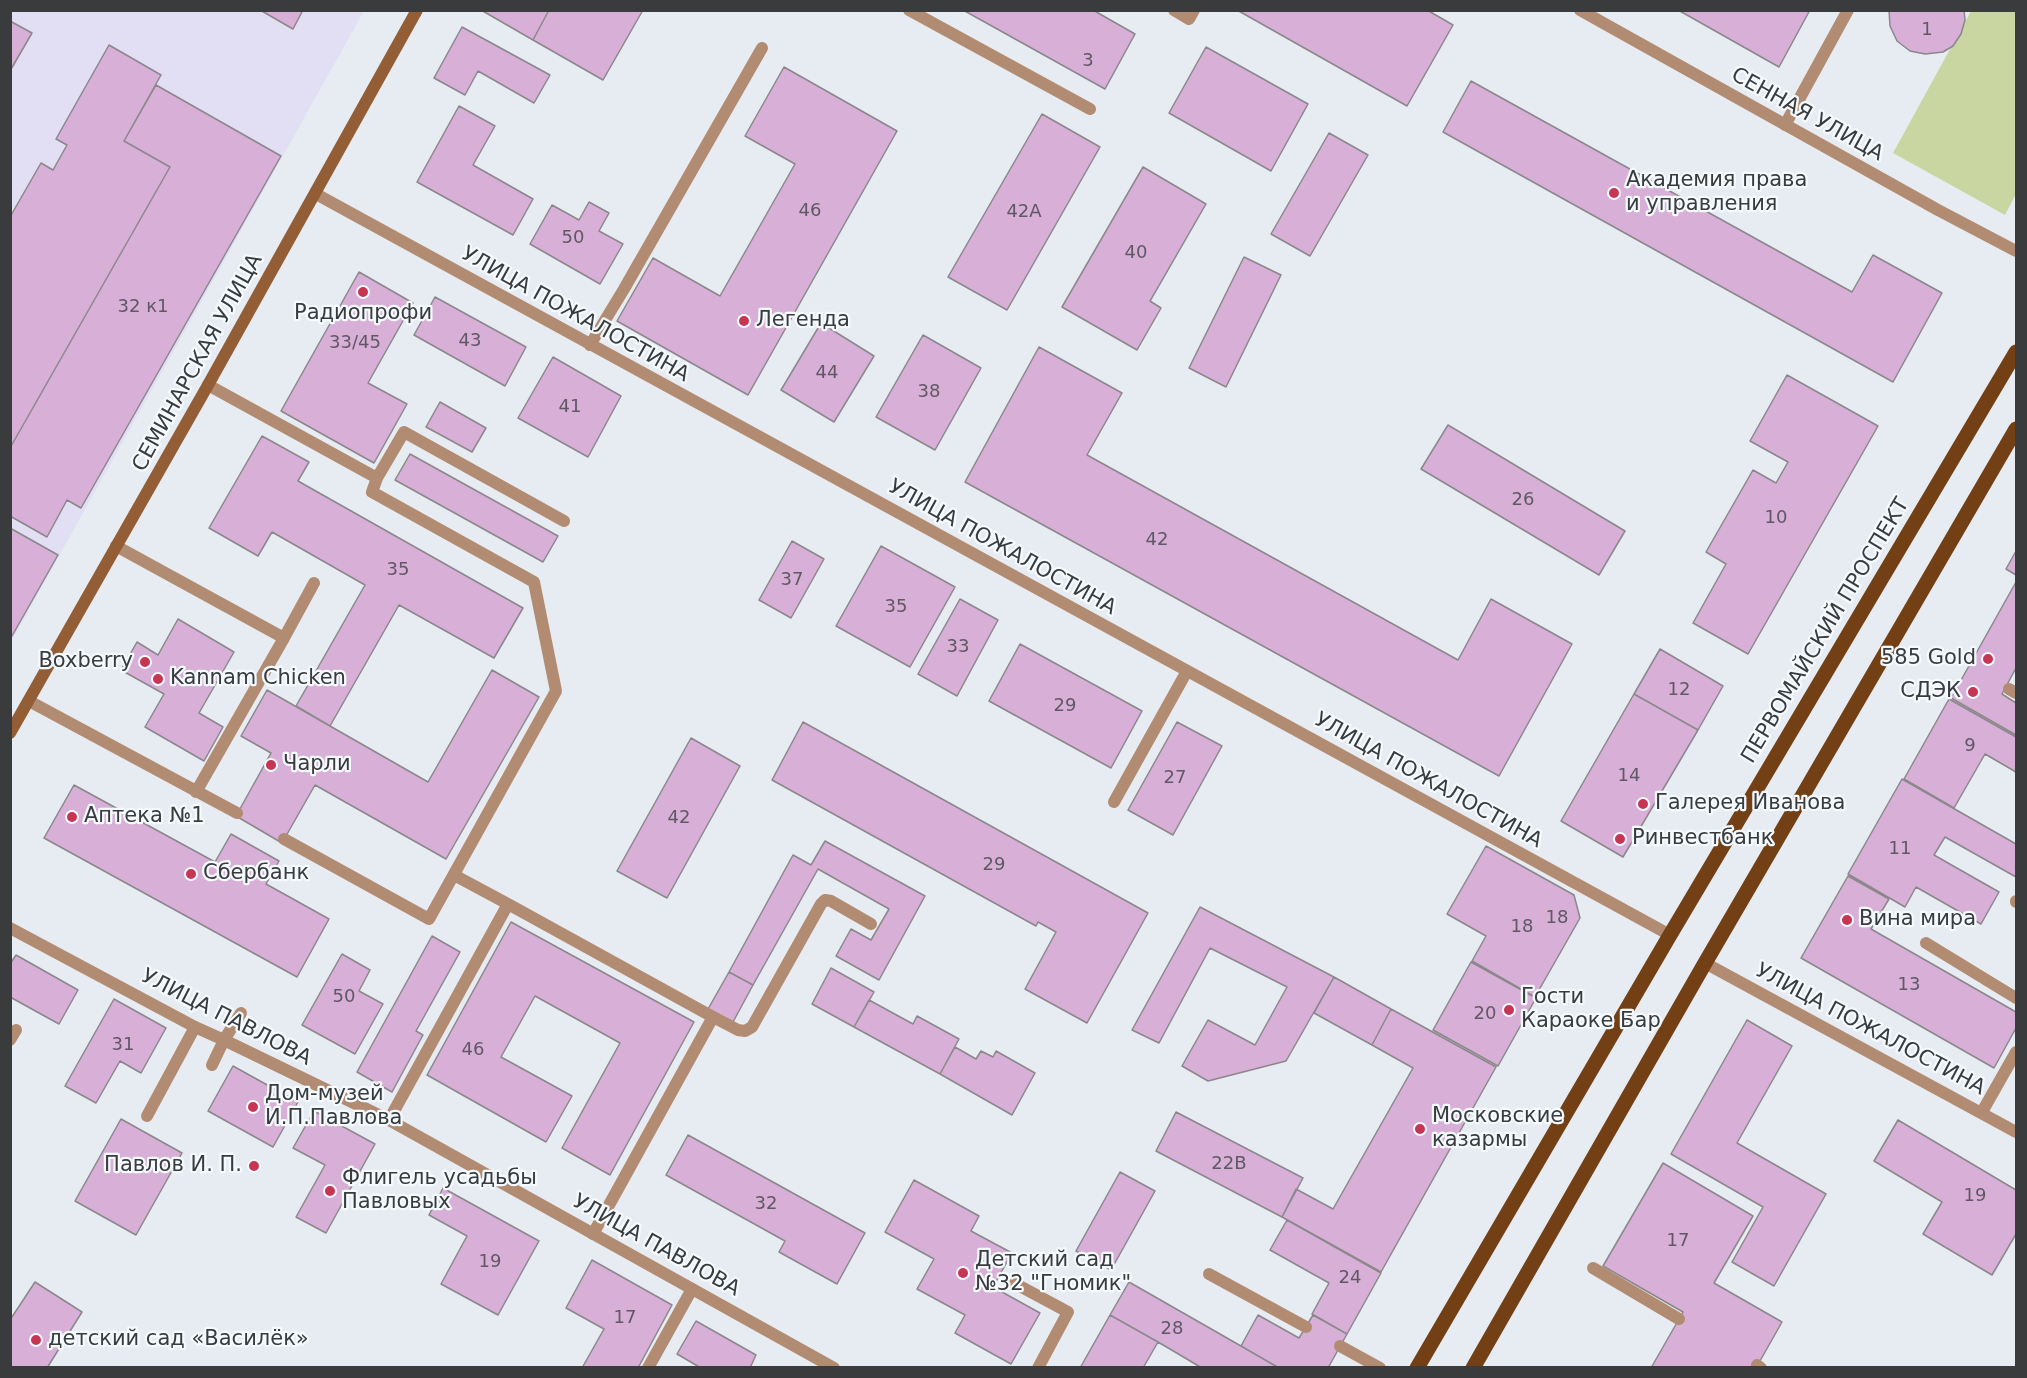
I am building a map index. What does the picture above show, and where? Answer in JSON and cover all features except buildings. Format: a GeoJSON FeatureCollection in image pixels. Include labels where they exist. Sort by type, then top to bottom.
{"type":"FeatureCollection","features":[{"type":"Feature","properties":{"kind":"main road","name":"СЕМИНАРСКАЯ УЛИЦА"},"geometry":{"type":"LineString","coordinates":[[10,733],[208,385],[417,10]]}},
{"type":"Feature","properties":{"kind":"main road","name":"ПЕРВОМАЙСКИЙ ПРОСПЕКТ"},"geometry":{"type":"LineString","coordinates":[[1417,1368],[1670,935],[2016,352]]}},
{"type":"Feature","properties":{"kind":"main road"},"geometry":{"type":"LineString","coordinates":[[1473,1368],[1705,963],[2016,429]]}},
{"type":"Feature","properties":{"kind":"street"},"geometry":{"type":"LineString","coordinates":[[909,10],[1090,109]]}},
{"type":"Feature","properties":{"kind":"street"},"geometry":{"type":"LineString","coordinates":[[1174,10],[1189,19],[1194,10]]}},
{"type":"Feature","properties":{"kind":"street","name":"СЕННАЯ УЛИЦА"},"geometry":{"type":"LineString","coordinates":[[1580,10],[2016,251]]}},
{"type":"Feature","properties":{"kind":"street"},"geometry":{"type":"LineString","coordinates":[[1785,125],[1848,10]]}},
{"type":"Feature","properties":{"kind":"street"},"geometry":{"type":"LineString","coordinates":[[590,345],[762,48]]}},
{"type":"Feature","properties":{"kind":"street","name":"УЛИЦА ПОЖАЛОСТИНА"},"geometry":{"type":"LineString","coordinates":[[315,194],[1670,935]]}},
{"type":"Feature","properties":{"kind":"street"},"geometry":{"type":"LineString","coordinates":[[208,385],[377,478]]}},
{"type":"Feature","properties":{"kind":"street"},"geometry":{"type":"LineString","coordinates":[[284,839],[429,919],[556,691],[534,582],[372,492],[377,478],[404,432],[564,521]]}},
{"type":"Feature","properties":{"kind":"street"},"geometry":{"type":"LineString","coordinates":[[116,546],[284,638]]}},
{"type":"Feature","properties":{"kind":"street"},"geometry":{"type":"LineString","coordinates":[[196,792],[314,583]]}},
{"type":"Feature","properties":{"kind":"street"},"geometry":{"type":"LineString","coordinates":[[1114,802],[1187,671]]}},
{"type":"Feature","properties":{"kind":"street"},"geometry":{"type":"LineString","coordinates":[[29,701],[237,813]]}},
{"type":"Feature","properties":{"kind":"street"},"geometry":{"type":"LineString","coordinates":[[454,875],[738,1030],[752,1027],[825,900],[831,901],[871,924]]}},
{"type":"Feature","properties":{"kind":"street"},"geometry":{"type":"LineString","coordinates":[[389,1120],[508,904]]}},
{"type":"Feature","properties":{"kind":"street","name":"УЛИЦА ПАВЛОВА"},"geometry":{"type":"LineString","coordinates":[[10,928],[195,1028],[389,1120],[834,1368]]}},
{"type":"Feature","properties":{"kind":"street"},"geometry":{"type":"LineString","coordinates":[[1926,943],[2016,998]]}},
{"type":"Feature","properties":{"kind":"street","name":"УЛИЦА ПОЖАЛОСТИНА"},"geometry":{"type":"LineString","coordinates":[[1705,963],[2016,1132]]}},
{"type":"Feature","properties":{"kind":"street"},"geometry":{"type":"LineString","coordinates":[[212,1065],[241,1013]]}},
{"type":"Feature","properties":{"kind":"street"},"geometry":{"type":"LineString","coordinates":[[593,1234],[713,1017]]}},
{"type":"Feature","properties":{"kind":"street"},"geometry":{"type":"LineString","coordinates":[[147,1116],[195,1028]]}},
{"type":"Feature","properties":{"kind":"street"},"geometry":{"type":"LineString","coordinates":[[1982,1112],[2016,1052]]}},
{"type":"Feature","properties":{"kind":"street"},"geometry":{"type":"LineString","coordinates":[[1593,1268],[1679,1319]]}},
{"type":"Feature","properties":{"kind":"street"},"geometry":{"type":"LineString","coordinates":[[1209,1274],[1306,1327]]}},
{"type":"Feature","properties":{"kind":"street"},"geometry":{"type":"LineString","coordinates":[[1014,1283],[1068,1312],[1038,1368]]}},
{"type":"Feature","properties":{"kind":"street"},"geometry":{"type":"LineString","coordinates":[[648,1368],[692,1289]]}},
{"type":"Feature","properties":{"kind":"street"},"geometry":{"type":"LineString","coordinates":[[1340,1346],[1380,1368]]}},
{"type":"Feature","properties":{"kind":"shaded area"},"geometry":{"type":"Polygon","coordinates":[[[11,11],[364,11],[13,638],[11,638],[11,11]]]}},
{"type":"Feature","properties":{"kind":"green space"},"geometry":{"type":"Polygon","coordinates":[[[1971,11],[2016,11],[2016,194],[2005,215],[1893,153],[1971,11]]]}},
{"type":"Feature","properties":{"kind":"place","name":"Академия права и управления"},"geometry":{"type":"Point","coordinates":[1614,193]}},
{"type":"Feature","properties":{"kind":"place","name":"Радиопрофи"},"geometry":{"type":"Point","coordinates":[363,292]}},
{"type":"Feature","properties":{"kind":"place","name":"Легенда"},"geometry":{"type":"Point","coordinates":[744,321]}},
{"type":"Feature","properties":{"kind":"place","name":"585 Gold"},"geometry":{"type":"Point","coordinates":[1988,659]}},
{"type":"Feature","properties":{"kind":"place","name":"Boxberry"},"geometry":{"type":"Point","coordinates":[145,662]}},
{"type":"Feature","properties":{"kind":"place","name":"Kannam Chicken"},"geometry":{"type":"Point","coordinates":[158,679]}},
{"type":"Feature","properties":{"kind":"place","name":"СДЭК"},"geometry":{"type":"Point","coordinates":[1973,692]}},
{"type":"Feature","properties":{"kind":"place","name":"Чарли"},"geometry":{"type":"Point","coordinates":[271,765]}},
{"type":"Feature","properties":{"kind":"place","name":"Галерея Иванова"},"geometry":{"type":"Point","coordinates":[1643,804]}},
{"type":"Feature","properties":{"kind":"place","name":"Аптека №1"},"geometry":{"type":"Point","coordinates":[72,817]}},
{"type":"Feature","properties":{"kind":"place","name":"Ринвестбанк"},"geometry":{"type":"Point","coordinates":[1620,839]}},
{"type":"Feature","properties":{"kind":"place","name":"Сбербанк"},"geometry":{"type":"Point","coordinates":[191,874]}},
{"type":"Feature","properties":{"kind":"place","name":"Вина мира"},"geometry":{"type":"Point","coordinates":[1847,920]}},
{"type":"Feature","properties":{"kind":"place","name":"Гости Караоке Бар"},"geometry":{"type":"Point","coordinates":[1509,1010]}},
{"type":"Feature","properties":{"kind":"place","name":"Дом-музей И.П.Павлова"},"geometry":{"type":"Point","coordinates":[253,1107]}},
{"type":"Feature","properties":{"kind":"place","name":"Московские казармы"},"geometry":{"type":"Point","coordinates":[1420,1129]}},
{"type":"Feature","properties":{"kind":"place","name":"Павлов И. П."},"geometry":{"type":"Point","coordinates":[254,1166]}},
{"type":"Feature","properties":{"kind":"place","name":"Флигель усадьбы Павловых"},"geometry":{"type":"Point","coordinates":[330,1191]}},
{"type":"Feature","properties":{"kind":"place","name":"Детский сад №32 \"Гномик\""},"geometry":{"type":"Point","coordinates":[963,1273]}},
{"type":"Feature","properties":{"kind":"place","name":"детский сад «Василёк»"},"geometry":{"type":"Point","coordinates":[36,1340]}}]}
